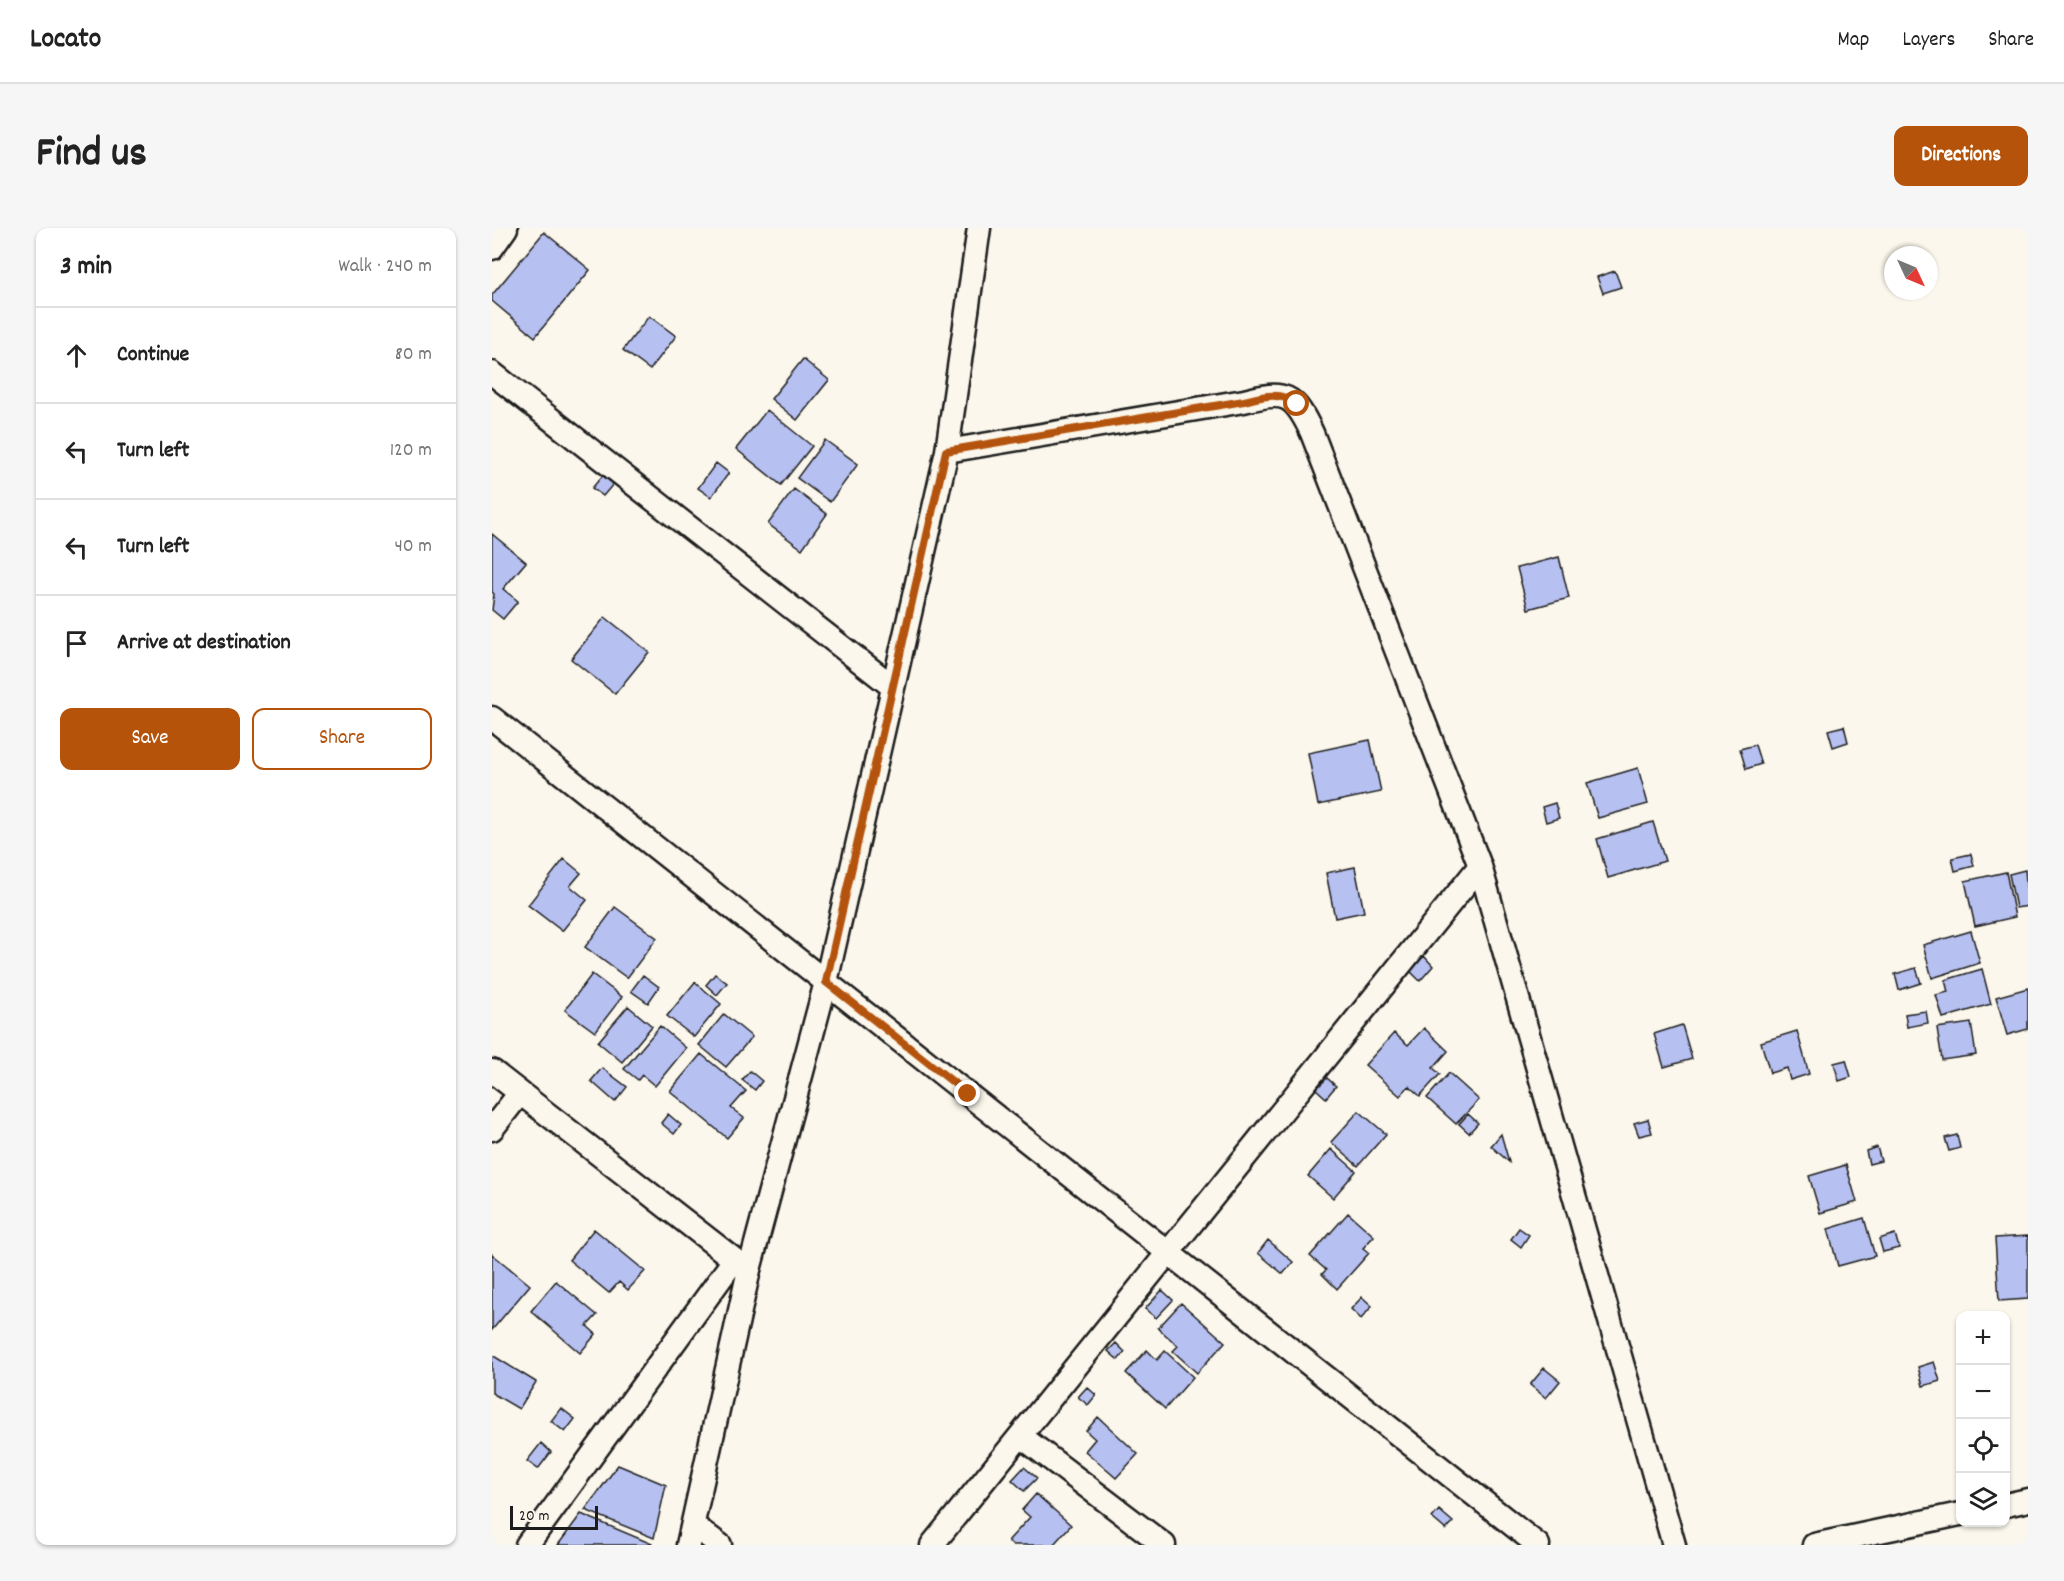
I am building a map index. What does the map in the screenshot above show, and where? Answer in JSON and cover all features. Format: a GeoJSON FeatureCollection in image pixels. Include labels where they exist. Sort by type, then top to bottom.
{"type":"FeatureCollection","features":[{"type":"Feature","properties":{"kind":"street"},"geometry":{"type":"LineString","coordinates":[[492,248],[506,228]]}},
{"type":"Feature","properties":{"kind":"street"},"geometry":{"type":"LineString","coordinates":[[720,1545],[690,1535],[741,1265],[826,982],[946,451],[979,228]]}},
{"type":"Feature","properties":{"kind":"street"},"geometry":{"type":"LineString","coordinates":[[492,373],[893,687]]}},
{"type":"Feature","properties":{"kind":"street"},"geometry":{"type":"LineString","coordinates":[[946,451],[1244,401],[1267,395],[1286,396],[1297,404],[1312,433],[1480,866],[1674,1545]]}},
{"type":"Feature","properties":{"kind":"street"},"geometry":{"type":"LineString","coordinates":[[492,718],[1538,1545]]}},
{"type":"Feature","properties":{"kind":"street"},"geometry":{"type":"LineString","coordinates":[[932,1545],[1022,1437],[1168,1252],[1480,866]]}},
{"type":"Feature","properties":{"kind":"street"},"geometry":{"type":"LineString","coordinates":[[492,1071],[741,1265]]}},
{"type":"Feature","properties":{"kind":"street"},"geometry":{"type":"LineString","coordinates":[[492,1129],[520,1093]]}},
{"type":"Feature","properties":{"kind":"street"},"geometry":{"type":"LineString","coordinates":[[527,1545],[741,1265]]}},
{"type":"Feature","properties":{"kind":"street"},"geometry":{"type":"LineString","coordinates":[[1022,1437],[1164,1545]]}},
{"type":"Feature","properties":{"kind":"street"},"geometry":{"type":"LineString","coordinates":[[2010,1504],[2028,1500]]}},
{"type":"Feature","properties":{"kind":"street"},"geometry":{"type":"LineString","coordinates":[[1814,1545],[1956,1515]]}},
{"type":"Feature","properties":{"kind":"building"},"geometry":{"type":"Polygon","coordinates":[[[544,232],[590,270],[535,337],[492,301],[492,295],[544,232]]]}},
{"type":"Feature","properties":{"kind":"building"},"geometry":{"type":"Polygon","coordinates":[[[1615,271],[1621,287],[1603,293],[1597,277],[1615,271]]]}},
{"type":"Feature","properties":{"kind":"building"},"geometry":{"type":"Polygon","coordinates":[[[649,316],[676,336],[650,370],[623,350],[649,316]]]}},
{"type":"Feature","properties":{"kind":"building"},"geometry":{"type":"Polygon","coordinates":[[[803,359],[829,380],[797,420],[771,399],[803,359]]]}},
{"type":"Feature","properties":{"kind":"building"},"geometry":{"type":"Polygon","coordinates":[[[767,410],[812,446],[781,485],[736,449],[767,410]]]}},
{"type":"Feature","properties":{"kind":"building"},"geometry":{"type":"Polygon","coordinates":[[[825,440],[858,464],[830,502],[797,478],[825,440]]]}},
{"type":"Feature","properties":{"kind":"building"},"geometry":{"type":"Polygon","coordinates":[[[716,463],[729,473],[711,497],[698,488],[716,463]]]}},
{"type":"Feature","properties":{"kind":"building"},"geometry":{"type":"Polygon","coordinates":[[[604,474],[615,482],[603,496],[592,488],[604,474]]]}},
{"type":"Feature","properties":{"kind":"building"},"geometry":{"type":"Polygon","coordinates":[[[794,489],[827,514],[802,549],[768,524],[794,489]]]}},
{"type":"Feature","properties":{"kind":"building"},"geometry":{"type":"Polygon","coordinates":[[[492,534],[526,562],[503,589],[518,601],[503,619],[492,610],[494,594],[492,592],[492,534]]]}},
{"type":"Feature","properties":{"kind":"building"},"geometry":{"type":"Polygon","coordinates":[[[1559,557],[1569,598],[1528,609],[1517,568],[1559,557]]]}},
{"type":"Feature","properties":{"kind":"building"},"geometry":{"type":"Polygon","coordinates":[[[605,617],[649,652],[615,694],[571,659],[605,617]]]}},
{"type":"Feature","properties":{"kind":"building"},"geometry":{"type":"Polygon","coordinates":[[[1844,726],[1848,742],[1833,747],[1828,730],[1844,726]]]}},
{"type":"Feature","properties":{"kind":"building"},"geometry":{"type":"Polygon","coordinates":[[[1370,740],[1381,792],[1318,805],[1308,753],[1370,740]]]}},
{"type":"Feature","properties":{"kind":"building"},"geometry":{"type":"Polygon","coordinates":[[[1755,745],[1761,764],[1746,769],[1740,749],[1755,745]]]}},
{"type":"Feature","properties":{"kind":"building"},"geometry":{"type":"Polygon","coordinates":[[[1638,768],[1648,804],[1598,818],[1587,783],[1638,768]]]}},
{"type":"Feature","properties":{"kind":"building"},"geometry":{"type":"Polygon","coordinates":[[[1555,803],[1559,818],[1546,822],[1542,807],[1555,803]]]}},
{"type":"Feature","properties":{"kind":"building"},"geometry":{"type":"Polygon","coordinates":[[[1653,822],[1665,861],[1608,878],[1597,839],[1653,822]]]}},
{"type":"Feature","properties":{"kind":"building"},"geometry":{"type":"Polygon","coordinates":[[[1971,854],[1974,866],[1955,871],[1952,858],[1971,854]]]}},
{"type":"Feature","properties":{"kind":"building"},"geometry":{"type":"Polygon","coordinates":[[[564,859],[581,873],[570,886],[587,900],[562,931],[528,905],[564,859]]]}},
{"type":"Feature","properties":{"kind":"building"},"geometry":{"type":"Polygon","coordinates":[[[1355,867],[1364,912],[1335,918],[1326,873],[1355,867]]]}},
{"type":"Feature","properties":{"kind":"building"},"geometry":{"type":"Polygon","coordinates":[[[2025,870],[2028,906],[2016,908],[2009,874],[2025,870]]]}},
{"type":"Feature","properties":{"kind":"building"},"geometry":{"type":"Polygon","coordinates":[[[2006,872],[2015,917],[1975,926],[1965,881],[2006,872]]]}},
{"type":"Feature","properties":{"kind":"building"},"geometry":{"type":"Polygon","coordinates":[[[615,907],[657,938],[627,978],[585,947],[615,907]]]}},
{"type":"Feature","properties":{"kind":"building"},"geometry":{"type":"Polygon","coordinates":[[[1971,931],[1980,963],[1932,978],[1923,945],[1971,931]]]}},
{"type":"Feature","properties":{"kind":"building"},"geometry":{"type":"Polygon","coordinates":[[[1424,956],[1433,966],[1420,981],[1410,971],[1424,956]]]}},
{"type":"Feature","properties":{"kind":"building"},"geometry":{"type":"Polygon","coordinates":[[[1916,968],[1921,983],[1899,990],[1895,974],[1916,968]]]}},
{"type":"Feature","properties":{"kind":"building"},"geometry":{"type":"Polygon","coordinates":[[[1982,969],[1991,1004],[1943,1018],[1936,995],[1948,992],[1945,980],[1982,969]]]}},
{"type":"Feature","properties":{"kind":"building"},"geometry":{"type":"Polygon","coordinates":[[[592,974],[622,997],[595,1032],[565,1010],[592,974]]]}},
{"type":"Feature","properties":{"kind":"building"},"geometry":{"type":"Polygon","coordinates":[[[715,974],[727,983],[717,995],[706,985],[715,974]]]}},
{"type":"Feature","properties":{"kind":"building"},"geometry":{"type":"Polygon","coordinates":[[[643,975],[659,987],[648,1003],[631,991],[643,975]]]}},
{"type":"Feature","properties":{"kind":"building"},"geometry":{"type":"Polygon","coordinates":[[[695,982],[721,1004],[694,1037],[667,1016],[695,982]]]}},
{"type":"Feature","properties":{"kind":"building"},"geometry":{"type":"Polygon","coordinates":[[[2028,988],[2028,1029],[2007,1035],[1996,997],[2028,988]]]}},
{"type":"Feature","properties":{"kind":"building"},"geometry":{"type":"Polygon","coordinates":[[[628,1006],[652,1026],[622,1062],[598,1042],[628,1006]]]}},
{"type":"Feature","properties":{"kind":"building"},"geometry":{"type":"Polygon","coordinates":[[[1926,1011],[1928,1023],[1907,1027],[1905,1014],[1926,1011]]]}},
{"type":"Feature","properties":{"kind":"building"},"geometry":{"type":"Polygon","coordinates":[[[724,1014],[752,1037],[726,1067],[699,1045],[724,1014]]]}},
{"type":"Feature","properties":{"kind":"building"},"geometry":{"type":"Polygon","coordinates":[[[1971,1023],[1976,1055],[1942,1060],[1937,1028],[1971,1023]]]}},
{"type":"Feature","properties":{"kind":"building"},"geometry":{"type":"Polygon","coordinates":[[[1682,1025],[1692,1059],[1664,1067],[1654,1034],[1682,1025]]]}},
{"type":"Feature","properties":{"kind":"building"},"geometry":{"type":"Polygon","coordinates":[[[660,1026],[686,1048],[655,1086],[642,1075],[638,1080],[624,1069],[660,1026]]]}},
{"type":"Feature","properties":{"kind":"building"},"geometry":{"type":"Polygon","coordinates":[[[1424,1028],[1448,1051],[1433,1068],[1440,1074],[1420,1096],[1409,1086],[1400,1096],[1365,1065],[1394,1033],[1408,1045],[1424,1028]]]}},
{"type":"Feature","properties":{"kind":"building"},"geometry":{"type":"Polygon","coordinates":[[[1797,1031],[1809,1074],[1790,1080],[1787,1068],[1770,1073],[1761,1042],[1797,1031]]]}},
{"type":"Feature","properties":{"kind":"building"},"geometry":{"type":"Polygon","coordinates":[[[701,1054],[746,1091],[731,1108],[744,1118],[727,1138],[670,1091],[701,1054]]]}},
{"type":"Feature","properties":{"kind":"building"},"geometry":{"type":"Polygon","coordinates":[[[1846,1060],[1851,1077],[1839,1081],[1834,1063],[1846,1060]]]}},
{"type":"Feature","properties":{"kind":"building"},"geometry":{"type":"Polygon","coordinates":[[[602,1068],[627,1087],[615,1102],[591,1081],[602,1068]]]}},
{"type":"Feature","properties":{"kind":"building"},"geometry":{"type":"Polygon","coordinates":[[[750,1071],[762,1081],[755,1090],[742,1080],[750,1071]]]}},
{"type":"Feature","properties":{"kind":"building"},"geometry":{"type":"Polygon","coordinates":[[[1449,1073],[1479,1100],[1456,1124],[1427,1098],[1449,1073]]]}},
{"type":"Feature","properties":{"kind":"building"},"geometry":{"type":"Polygon","coordinates":[[[1327,1078],[1336,1086],[1326,1098],[1316,1089],[1327,1078]]]}},
{"type":"Feature","properties":{"kind":"building"},"geometry":{"type":"Polygon","coordinates":[[[1359,1111],[1386,1134],[1358,1166],[1331,1142],[1359,1111]]]}},
{"type":"Feature","properties":{"kind":"building"},"geometry":{"type":"Polygon","coordinates":[[[668,1114],[681,1125],[674,1134],[661,1123],[668,1114]]]}},
{"type":"Feature","properties":{"kind":"building"},"geometry":{"type":"Polygon","coordinates":[[[1468,1114],[1478,1123],[1469,1133],[1459,1124],[1468,1114]]]}},
{"type":"Feature","properties":{"kind":"building"},"geometry":{"type":"Polygon","coordinates":[[[1648,1119],[1652,1133],[1639,1136],[1634,1123],[1648,1119]]]}},
{"type":"Feature","properties":{"kind":"building"},"geometry":{"type":"Polygon","coordinates":[[[1501,1134],[1509,1162],[1491,1146],[1501,1134]]]}},
{"type":"Feature","properties":{"kind":"building"},"geometry":{"type":"Polygon","coordinates":[[[1957,1135],[1960,1148],[1949,1151],[1945,1138],[1957,1135]]]}},
{"type":"Feature","properties":{"kind":"building"},"geometry":{"type":"Polygon","coordinates":[[[1877,1147],[1881,1161],[1869,1164],[1866,1151],[1877,1147]]]}},
{"type":"Feature","properties":{"kind":"building"},"geometry":{"type":"Polygon","coordinates":[[[1331,1149],[1356,1171],[1333,1198],[1308,1176],[1331,1149]]]}},
{"type":"Feature","properties":{"kind":"building"},"geometry":{"type":"Polygon","coordinates":[[[1846,1165],[1857,1202],[1820,1213],[1809,1176],[1846,1165]]]}},
{"type":"Feature","properties":{"kind":"building"},"geometry":{"type":"Polygon","coordinates":[[[1348,1213],[1374,1236],[1363,1248],[1369,1253],[1337,1289],[1322,1274],[1326,1270],[1310,1256],[1348,1213]]]}},
{"type":"Feature","properties":{"kind":"building"},"geometry":{"type":"Polygon","coordinates":[[[1864,1218],[1875,1256],[1838,1266],[1828,1229],[1864,1218]]]}},
{"type":"Feature","properties":{"kind":"building"},"geometry":{"type":"Polygon","coordinates":[[[1519,1228],[1529,1235],[1521,1247],[1511,1239],[1519,1228]]]}},
{"type":"Feature","properties":{"kind":"building"},"geometry":{"type":"Polygon","coordinates":[[[594,1229],[645,1271],[628,1290],[619,1282],[609,1293],[569,1260],[594,1229]]]}},
{"type":"Feature","properties":{"kind":"building"},"geometry":{"type":"Polygon","coordinates":[[[1895,1234],[1899,1248],[1883,1252],[1879,1239],[1895,1234]]]}},
{"type":"Feature","properties":{"kind":"building"},"geometry":{"type":"Polygon","coordinates":[[[2028,1236],[2028,1299],[1999,1301],[1995,1238],[2028,1236]]]}},
{"type":"Feature","properties":{"kind":"building"},"geometry":{"type":"Polygon","coordinates":[[[1268,1240],[1293,1262],[1283,1274],[1258,1253],[1268,1240]]]}},
{"type":"Feature","properties":{"kind":"building"},"geometry":{"type":"Polygon","coordinates":[[[492,1254],[530,1285],[492,1330],[492,1254]]]}},
{"type":"Feature","properties":{"kind":"building"},"geometry":{"type":"Polygon","coordinates":[[[556,1281],[597,1315],[587,1326],[596,1334],[580,1353],[531,1311],[556,1281]]]}},
{"type":"Feature","properties":{"kind":"building"},"geometry":{"type":"Polygon","coordinates":[[[1162,1290],[1173,1300],[1156,1318],[1145,1309],[1162,1290]]]}},
{"type":"Feature","properties":{"kind":"building"},"geometry":{"type":"Polygon","coordinates":[[[1362,1297],[1372,1306],[1361,1319],[1351,1309],[1362,1297]]]}},
{"type":"Feature","properties":{"kind":"building"},"geometry":{"type":"Polygon","coordinates":[[[1181,1303],[1225,1342],[1197,1373],[1173,1351],[1178,1346],[1158,1328],[1181,1303]]]}},
{"type":"Feature","properties":{"kind":"building"},"geometry":{"type":"Polygon","coordinates":[[[1116,1343],[1125,1352],[1118,1360],[1108,1351],[1116,1343]]]}},
{"type":"Feature","properties":{"kind":"building"},"geometry":{"type":"Polygon","coordinates":[[[1147,1350],[1157,1360],[1165,1351],[1193,1377],[1165,1409],[1126,1373],[1147,1350]]]}},
{"type":"Feature","properties":{"kind":"building"},"geometry":{"type":"Polygon","coordinates":[[[492,1355],[536,1382],[519,1409],[492,1393],[492,1355]]]}},
{"type":"Feature","properties":{"kind":"building"},"geometry":{"type":"Polygon","coordinates":[[[1934,1362],[1940,1381],[1923,1386],[1918,1367],[1934,1362]]]}},
{"type":"Feature","properties":{"kind":"building"},"geometry":{"type":"Polygon","coordinates":[[[1544,1368],[1560,1381],[1546,1398],[1530,1385],[1544,1368]]]}},
{"type":"Feature","properties":{"kind":"building"},"geometry":{"type":"Polygon","coordinates":[[[1087,1387],[1096,1395],[1088,1405],[1078,1397],[1087,1387]]]}},
{"type":"Feature","properties":{"kind":"building"},"geometry":{"type":"Polygon","coordinates":[[[561,1408],[575,1419],[565,1432],[551,1421],[561,1408]]]}},
{"type":"Feature","properties":{"kind":"building"},"geometry":{"type":"Polygon","coordinates":[[[1098,1417],[1138,1454],[1116,1478],[1085,1451],[1095,1439],[1086,1431],[1098,1417]]]}},
{"type":"Feature","properties":{"kind":"building"},"geometry":{"type":"Polygon","coordinates":[[[541,1443],[551,1452],[538,1469],[527,1461],[541,1443]]]}},
{"type":"Feature","properties":{"kind":"building"},"geometry":{"type":"Polygon","coordinates":[[[618,1465],[666,1485],[654,1538],[585,1510],[618,1465]]]}},
{"type":"Feature","properties":{"kind":"building"},"geometry":{"type":"Polygon","coordinates":[[[1024,1467],[1037,1478],[1024,1491],[1012,1480],[1024,1467]]]}},
{"type":"Feature","properties":{"kind":"building"},"geometry":{"type":"Polygon","coordinates":[[[1036,1494],[1071,1525],[1053,1545],[1012,1545],[1008,1541],[1030,1517],[1022,1510],[1036,1494]]]}},
{"type":"Feature","properties":{"kind":"building"},"geometry":{"type":"Polygon","coordinates":[[[1439,1510],[1453,1522],[1446,1530],[1432,1518],[1439,1510]]]}},
{"type":"Feature","properties":{"kind":"building"},"geometry":{"type":"Polygon","coordinates":[[[581,1514],[652,1544],[652,1545],[558,1545],[581,1514]]]}},
{"type":"Feature","properties":{"kind":"route"},"geometry":{"type":"LineString","coordinates":[[968,1094],[826,982],[946,451],[1244,401],[1267,395],[1286,396],[1297,404]]}}]}
